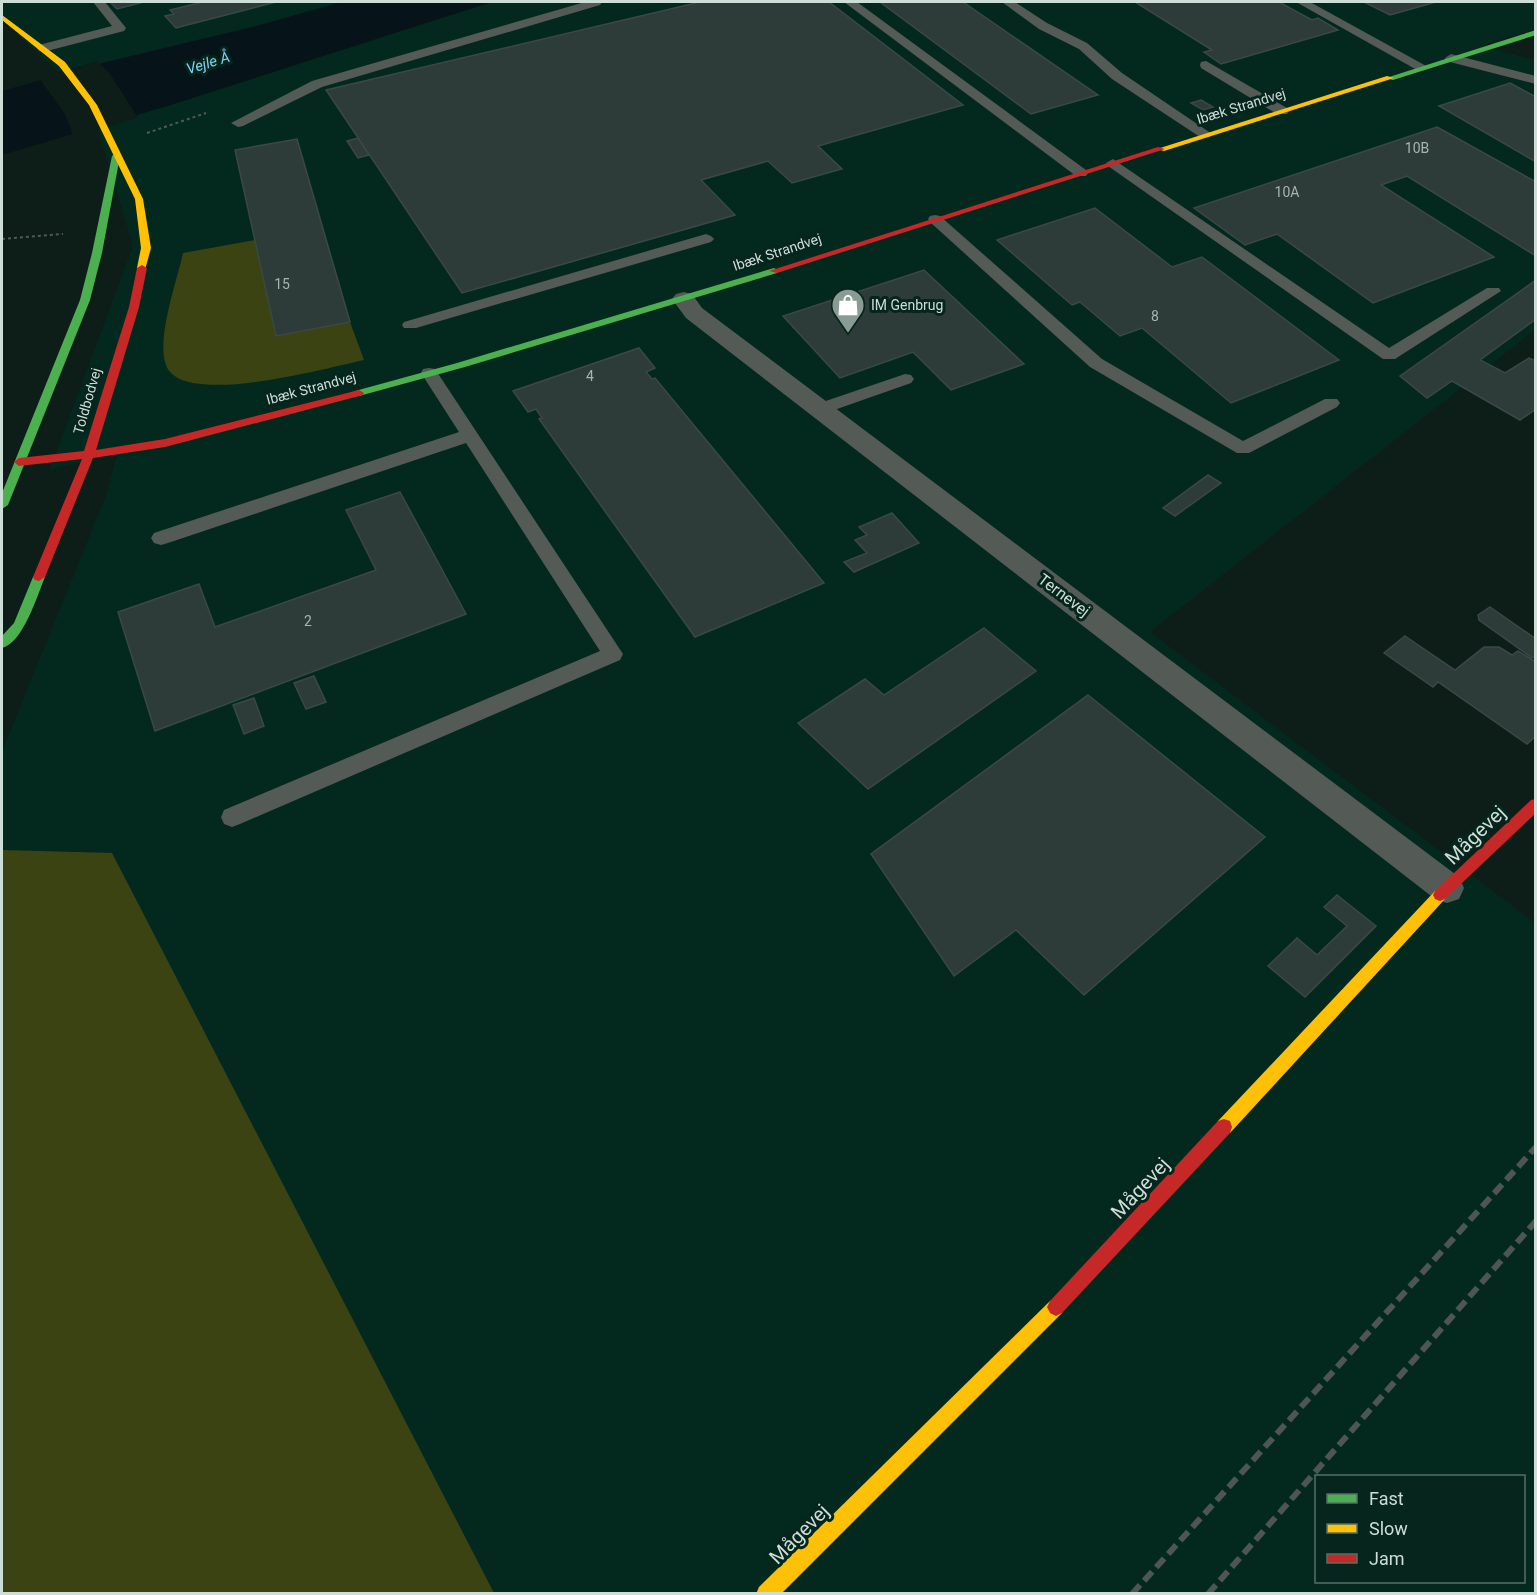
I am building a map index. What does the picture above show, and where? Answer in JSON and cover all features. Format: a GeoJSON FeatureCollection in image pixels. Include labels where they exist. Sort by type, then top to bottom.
{"type":"FeatureCollection","features":[{"type":"Feature","properties":{"kind":"street","name":"Toldbodvej"},"geometry":{"type":"LineString","coordinates":[[2,17],[62,64],[93,105],[139,199],[146,248],[134,307],[89,454],[19,625],[2,644]]}},
{"type":"Feature","properties":{"kind":"street","name":"Ibæk Strandvej"},"geometry":{"type":"LineString","coordinates":[[19,462],[139,448],[217,431],[429,373],[684,299],[1536,32]]}},
{"type":"Feature","properties":{"kind":"street","name":"Toldbodvej"},"geometry":{"type":"LineString","coordinates":[[2,505],[85,300],[97,253],[116,156]]}},
{"type":"Feature","properties":{"kind":"street","name":"Ternevej"},"geometry":{"type":"LineString","coordinates":[[684,299],[694,313],[1447,888]]}},
{"type":"Feature","properties":{"kind":"street","name":"Mågevej"},"geometry":{"type":"LineString","coordinates":[[766,1593],[1033,1331],[1447,888],[1536,804]]}},
{"type":"Feature","properties":{"kind":"lane"},"geometry":{"type":"LineString","coordinates":[[43,48],[120,28],[99,2]]}},
{"type":"Feature","properties":{"kind":"lane"},"geometry":{"type":"LineString","coordinates":[[238,123],[317,84],[596,2]]}},
{"type":"Feature","properties":{"kind":"lane"},"geometry":{"type":"LineString","coordinates":[[850,2],[1081,173]]}},
{"type":"Feature","properties":{"kind":"lane"},"geometry":{"type":"LineString","coordinates":[[1008,2],[1043,26],[1083,46],[1117,76],[1205,135]]}},
{"type":"Feature","properties":{"kind":"lane"},"geometry":{"type":"LineString","coordinates":[[1302,2],[1422,67]]}},
{"type":"Feature","properties":{"kind":"lane"},"geometry":{"type":"LineString","coordinates":[[1451,58],[1536,80]]}},
{"type":"Feature","properties":{"kind":"lane"},"geometry":{"type":"LineString","coordinates":[[1206,64],[1282,111]]}},
{"type":"Feature","properties":{"kind":"lane"},"geometry":{"type":"LineString","coordinates":[[1113,163],[1389,355],[1493,291]]}},
{"type":"Feature","properties":{"kind":"lane"},"geometry":{"type":"LineString","coordinates":[[935,219],[1096,363],[1243,449],[1331,403]]}},
{"type":"Feature","properties":{"kind":"lane"},"geometry":{"type":"LineString","coordinates":[[410,325],[706,239]]}},
{"type":"Feature","properties":{"kind":"lane"},"geometry":{"type":"LineString","coordinates":[[232,817],[613,654],[429,373]]}},
{"type":"Feature","properties":{"kind":"lane"},"geometry":{"type":"LineString","coordinates":[[820,409],[905,379]]}},
{"type":"Feature","properties":{"kind":"lane"},"geometry":{"type":"LineString","coordinates":[[160,538],[470,435]]}},
{"type":"Feature","properties":{"kind":"shaded area"},"geometry":{"type":"Polygon","coordinates":[[[2,2],[1535,2],[1535,29],[1481,46],[1535,60],[1535,330],[1150,632],[1535,923],[1535,1593],[2,1593],[2,752],[107,493],[118,451],[50,470],[133,246],[89,100],[2,20],[2,2]]]}},
{"type":"Feature","properties":{"kind":"green space"},"geometry":{"type":"Polygon","coordinates":[[[255,240],[276,336],[350,322],[364,360],[258,382],[226,385],[198,384],[177,378],[166,365],[164,340],[168,310],[183,253],[255,240]]]}},
{"type":"Feature","properties":{"kind":"green space"},"geometry":{"type":"Polygon","coordinates":[[[2,850],[112,853],[494,1593],[2,1593],[2,850]]]}},
{"type":"Feature","properties":{"kind":"water","name":"Vejle Å"},"geometry":{"type":"Polygon","coordinates":[[[341,2],[492,2],[171,105],[2,155],[2,91],[341,2]]]}},
{"type":"Feature","properties":{"kind":"pier"},"geometry":{"type":"Polygon","coordinates":[[[97,61],[110,74],[138,118],[74,137],[65,114],[39,78],[97,61]]]}},
{"type":"Feature","properties":{"kind":"building"},"geometry":{"type":"Polygon","coordinates":[[[110,2],[144,2],[117,9],[110,2]]]}},
{"type":"Feature","properties":{"kind":"building"},"geometry":{"type":"Polygon","coordinates":[[[203,2],[276,2],[176,28],[165,16],[174,14],[170,10],[203,2]]]}},
{"type":"Feature","properties":{"kind":"building"},"geometry":{"type":"Polygon","coordinates":[[[700,2],[829,2],[963,105],[818,146],[842,169],[792,183],[768,161],[701,180],[735,215],[462,293],[326,90],[700,2]]]}},
{"type":"Feature","properties":{"kind":"building"},"geometry":{"type":"Polygon","coordinates":[[[880,2],[963,2],[1098,95],[1031,114],[880,2]]]}},
{"type":"Feature","properties":{"kind":"building"},"geometry":{"type":"Polygon","coordinates":[[[1135,2],[1279,2],[1312,20],[1318,18],[1338,30],[1221,64],[1204,52],[1212,50],[1135,2]]]}},
{"type":"Feature","properties":{"kind":"building"},"geometry":{"type":"Polygon","coordinates":[[[1364,2],[1436,2],[1390,15],[1364,2]]]}},
{"type":"Feature","properties":{"kind":"building"},"geometry":{"type":"Polygon","coordinates":[[[1510,83],[1536,97],[1536,162],[1439,106],[1510,83]]]}},
{"type":"Feature","properties":{"kind":"building"},"geometry":{"type":"Polygon","coordinates":[[[1201,100],[1213,107],[1203,110],[1191,103],[1201,100]]]}},
{"type":"Feature","properties":{"kind":"building"},"geometry":{"type":"Polygon","coordinates":[[[1437,127],[1536,182],[1536,256],[1407,176],[1381,185],[1494,257],[1373,303],[1277,234],[1245,245],[1194,208],[1437,127]]]}},
{"type":"Feature","properties":{"kind":"building"},"geometry":{"type":"Polygon","coordinates":[[[358,138],[369,155],[358,158],[347,141],[358,138]]]}},
{"type":"Feature","properties":{"kind":"building"},"geometry":{"type":"Polygon","coordinates":[[[297,139],[350,322],[276,336],[235,150],[297,139]]]}},
{"type":"Feature","properties":{"kind":"building"},"geometry":{"type":"Polygon","coordinates":[[[1095,208],[1172,267],[1202,257],[1339,360],[1231,403],[1142,328],[1120,336],[1080,302],[1072,305],[997,240],[1095,208]]]}},
{"type":"Feature","properties":{"kind":"building"},"geometry":{"type":"Polygon","coordinates":[[[924,270],[1024,364],[951,390],[913,352],[840,378],[783,316],[924,270]]]}},
{"type":"Feature","properties":{"kind":"building"},"geometry":{"type":"Polygon","coordinates":[[[1536,280],[1536,319],[1480,360],[1505,373],[1529,358],[1536,361],[1536,409],[1520,420],[1452,381],[1427,398],[1400,376],[1536,280]]]}},
{"type":"Feature","properties":{"kind":"building"},"geometry":{"type":"Polygon","coordinates":[[[639,348],[655,368],[646,372],[652,379],[655,378],[824,583],[695,637],[539,419],[542,418],[536,409],[528,412],[513,391],[639,348]]]}},
{"type":"Feature","properties":{"kind":"building"},"geometry":{"type":"Polygon","coordinates":[[[1208,475],[1221,483],[1175,516],[1163,508],[1208,475]]]}},
{"type":"Feature","properties":{"kind":"building"},"geometry":{"type":"Polygon","coordinates":[[[400,492],[466,614],[155,731],[118,612],[199,584],[215,627],[376,570],[346,510],[400,492]]]}},
{"type":"Feature","properties":{"kind":"building"},"geometry":{"type":"Polygon","coordinates":[[[892,513],[919,543],[854,572],[844,562],[867,553],[855,540],[867,535],[859,527],[892,513]]]}},
{"type":"Feature","properties":{"kind":"building"},"geometry":{"type":"Polygon","coordinates":[[[1490,607],[1536,639],[1536,656],[1532,658],[1479,620],[1478,615],[1490,607]]]}},
{"type":"Feature","properties":{"kind":"building"},"geometry":{"type":"Polygon","coordinates":[[[984,628],[1036,671],[868,789],[798,723],[865,679],[884,695],[984,628]]]}},
{"type":"Feature","properties":{"kind":"building"},"geometry":{"type":"Polygon","coordinates":[[[1405,636],[1455,670],[1484,647],[1499,647],[1512,655],[1518,651],[1536,662],[1536,736],[1527,744],[1438,682],[1433,687],[1384,653],[1405,636]]]}},
{"type":"Feature","properties":{"kind":"building"},"geometry":{"type":"Polygon","coordinates":[[[314,676],[326,702],[306,709],[294,683],[314,676]]]}},
{"type":"Feature","properties":{"kind":"building"},"geometry":{"type":"Polygon","coordinates":[[[1088,695],[1265,837],[1084,995],[1016,930],[954,976],[871,854],[1088,695]]]}},
{"type":"Feature","properties":{"kind":"building"},"geometry":{"type":"Polygon","coordinates":[[[254,698],[264,726],[244,734],[233,705],[254,698]]]}},
{"type":"Feature","properties":{"kind":"building"},"geometry":{"type":"Polygon","coordinates":[[[1337,895],[1376,926],[1305,997],[1268,966],[1297,938],[1317,955],[1347,926],[1324,907],[1337,895]]]}},
{"type":"Feature","properties":{"kind":"railway"},"geometry":{"type":"LineString","coordinates":[[1132,1594],[1536,1147]]}},
{"type":"Feature","properties":{"kind":"railway"},"geometry":{"type":"LineString","coordinates":[[1208,1594],[1536,1221]]}},
{"type":"Feature","properties":{"kind":"traffic: fast"},"geometry":{"type":"LineString","coordinates":[[1390,78],[1536,32]]}},
{"type":"Feature","properties":{"kind":"traffic: fast"},"geometry":{"type":"LineString","coordinates":[[2,505],[85,300],[97,253],[116,156]]}},
{"type":"Feature","properties":{"kind":"traffic: fast"},"geometry":{"type":"LineString","coordinates":[[359,393],[461,365],[774,271]]}},
{"type":"Feature","properties":{"kind":"traffic: fast"},"geometry":{"type":"LineString","coordinates":[[2,644],[19,625],[39,577]]}},
{"type":"Feature","properties":{"kind":"traffic: slow"},"geometry":{"type":"LineString","coordinates":[[2,17],[62,64],[93,105],[139,199],[146,248],[142,268]]}},
{"type":"Feature","properties":{"kind":"traffic: slow"},"geometry":{"type":"LineString","coordinates":[[1161,149],[1390,78]]}},
{"type":"Feature","properties":{"kind":"traffic: slow"},"geometry":{"type":"LineString","coordinates":[[1224,1127],[1440,895]]}},
{"type":"Feature","properties":{"kind":"traffic: slow"},"geometry":{"type":"LineString","coordinates":[[766,1594],[1056,1307]]}},
{"type":"Feature","properties":{"kind":"traffic: jam"},"geometry":{"type":"LineString","coordinates":[[774,271],[1161,149]]}},
{"type":"Feature","properties":{"kind":"traffic: jam"},"geometry":{"type":"LineString","coordinates":[[39,577],[89,454],[134,307],[142,268]]}},
{"type":"Feature","properties":{"kind":"traffic: jam"},"geometry":{"type":"LineString","coordinates":[[19,462],[112,452],[165,443],[359,393]]}},
{"type":"Feature","properties":{"kind":"traffic: jam"},"geometry":{"type":"LineString","coordinates":[[1440,895],[1536,804]]}},
{"type":"Feature","properties":{"kind":"traffic: jam"},"geometry":{"type":"LineString","coordinates":[[1056,1307],[1224,1127]]}},
{"type":"Feature","properties":{"kind":"place","name":"IM Genbrug"},"geometry":{"type":"Point","coordinates":[848,334]}}]}
